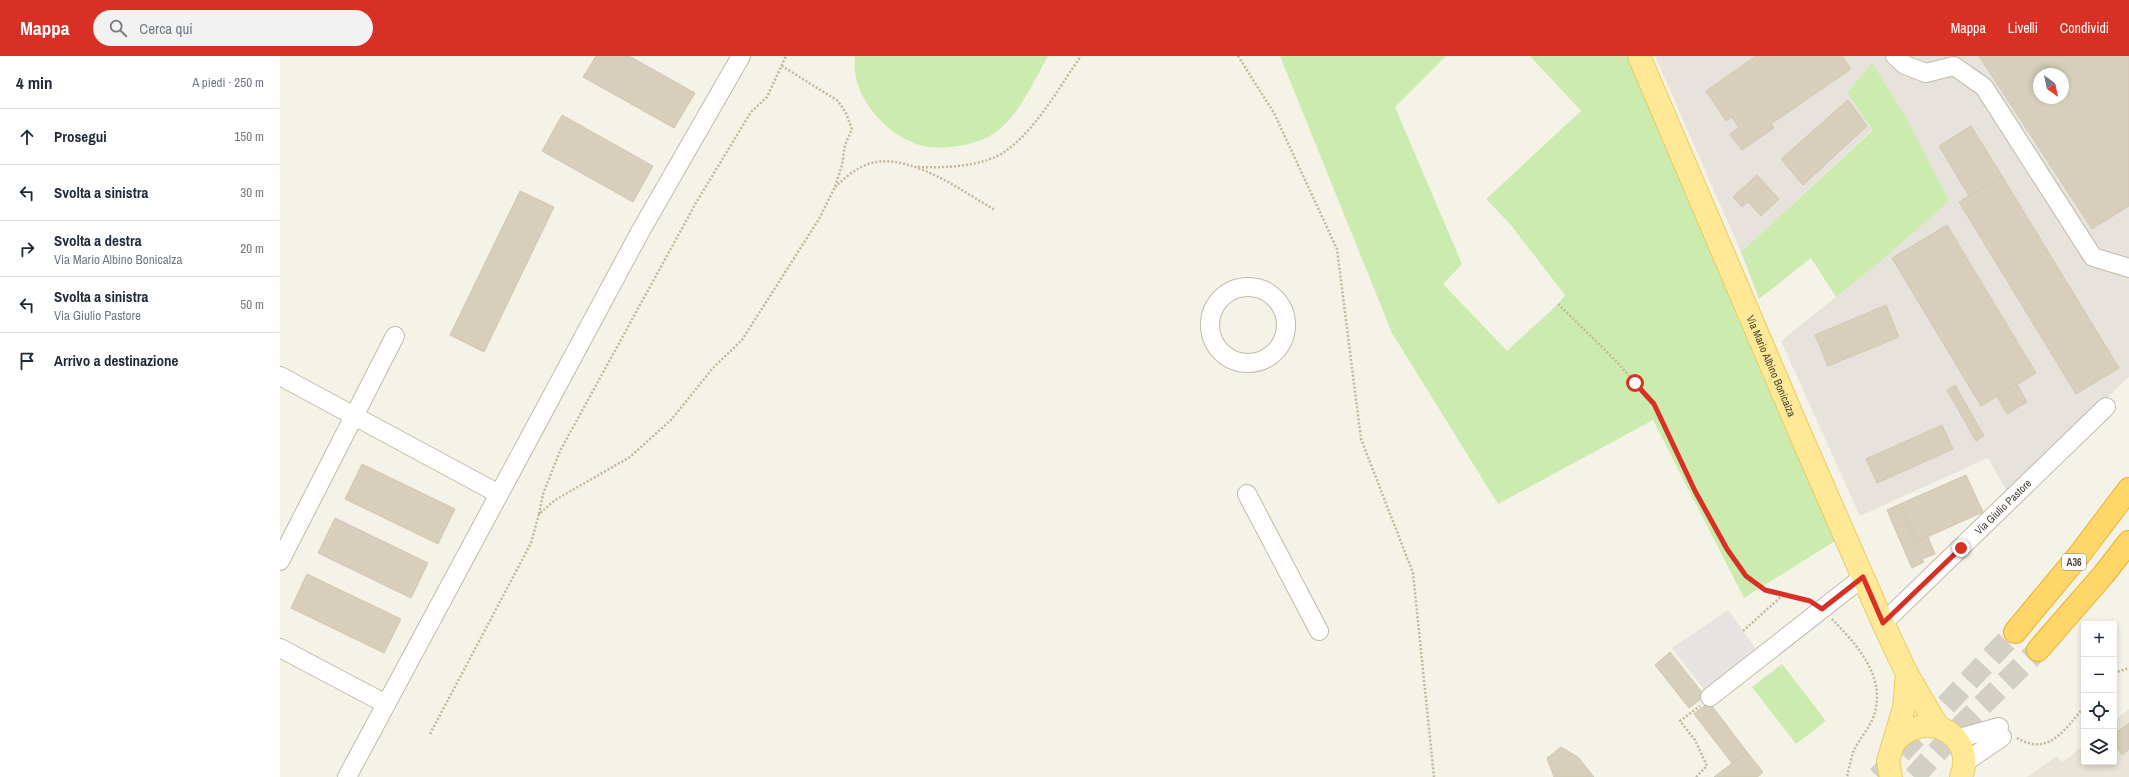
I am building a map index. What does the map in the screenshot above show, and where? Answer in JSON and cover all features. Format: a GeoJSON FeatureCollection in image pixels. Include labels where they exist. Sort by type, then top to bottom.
{"type":"FeatureCollection","features":[{"type":"Feature","properties":{"kind":"highway","name":"A36"},"geometry":{"type":"LineString","coordinates":[[2015,632],[2079,555],[2129,489]]}},
{"type":"Feature","properties":{"kind":"highway","name":"A36"},"geometry":{"type":"LineString","coordinates":[[2038,650],[2104,574],[2129,542]]}},
{"type":"Feature","properties":{"kind":"main road","name":"Via Mario Albino Bonicalza"},"geometry":{"type":"LineString","coordinates":[[1639,56],[1802,438],[1883,623],[1907,674],[1938,727]]}},
{"type":"Feature","properties":{"kind":"main road"},"geometry":{"type":"LineString","coordinates":[[1891,777],[1888,761],[1904,708],[1907,674]]}},
{"type":"Feature","properties":{"kind":"main road","name":"Via Mario Albino Bonicalza"},"geometry":{"type":"LineString","coordinates":[[1893,744],[1900,736],[1917,726],[1928,725],[1938,727],[1948,732],[1956,739]]}},
{"type":"Feature","properties":{"kind":"main road"},"geometry":{"type":"LineString","coordinates":[[1956,739],[1962,750],[1962,773]]}},
{"type":"Feature","properties":{"kind":"street"},"geometry":{"type":"LineString","coordinates":[[347,777],[640,232],[741,56]]}},
{"type":"Feature","properties":{"kind":"street"},"geometry":{"type":"LineString","coordinates":[[1896,56],[1906,65],[1926,73],[1954,66],[1984,87],[2093,257],[2129,268]]}},
{"type":"Feature","properties":{"kind":"street"},"geometry":{"type":"LineString","coordinates":[[1239,287],[1256,287],[1271,293],[1281,305],[1286,318],[1286,333],[1279,348],[1267,358],[1255,362],[1239,362],[1228,357],[1216,346],[1211,335],[1210,318],[1216,303],[1228,292],[1239,287]]}},
{"type":"Feature","properties":{"kind":"street"},"geometry":{"type":"LineString","coordinates":[[280,561],[395,336]]}},
{"type":"Feature","properties":{"kind":"street"},"geometry":{"type":"LineString","coordinates":[[280,376],[354,414],[499,494]]}},
{"type":"Feature","properties":{"kind":"street","name":"Via Giulio Pastore"},"geometry":{"type":"LineString","coordinates":[[1883,623],[2106,407]]}},
{"type":"Feature","properties":{"kind":"street"},"geometry":{"type":"LineString","coordinates":[[1246,494],[1319,631]]}},
{"type":"Feature","properties":{"kind":"street"},"geometry":{"type":"LineString","coordinates":[[1710,697],[1863,577]]}},
{"type":"Feature","properties":{"kind":"street"},"geometry":{"type":"LineString","coordinates":[[280,648],[386,704]]}},
{"type":"Feature","properties":{"kind":"street"},"geometry":{"type":"LineString","coordinates":[[1956,739],[2005,734]]}},
{"type":"Feature","properties":{"kind":"street"},"geometry":{"type":"LineString","coordinates":[[1962,773],[2005,734]]}},
{"type":"Feature","properties":{"kind":"path"},"geometry":{"type":"LineString","coordinates":[[430,734],[531,543],[543,494],[560,451],[698,201],[752,112],[767,97],[786,56]]}},
{"type":"Feature","properties":{"kind":"path"},"geometry":{"type":"LineString","coordinates":[[835,187],[851,172],[869,163],[889,160],[918,167],[941,168],[964,166],[986,160],[1007,151],[1028,130],[1081,56]]}},
{"type":"Feature","properties":{"kind":"path"},"geometry":{"type":"LineString","coordinates":[[1238,56],[1274,113],[1337,249],[1361,439],[1413,573],[1434,777]]}},
{"type":"Feature","properties":{"kind":"path"},"geometry":{"type":"LineString","coordinates":[[539,514],[554,500],[630,457],[671,420],[713,368],[742,340],[819,219],[835,187],[842,165],[845,145],[852,129],[846,113],[838,101],[782,66]]}},
{"type":"Feature","properties":{"kind":"path"},"geometry":{"type":"LineString","coordinates":[[918,167],[994,210]]}},
{"type":"Feature","properties":{"kind":"path"},"geometry":{"type":"LineString","coordinates":[[1558,304],[1616,362],[1654,404],[1695,491],[1727,549],[1746,576],[1765,590],[1810,601],[1822,609],[1848,635],[1868,663],[1878,688],[1875,713],[1854,751],[1847,777]]}},
{"type":"Feature","properties":{"kind":"path"},"geometry":{"type":"LineString","coordinates":[[1743,631],[1783,595]]}},
{"type":"Feature","properties":{"kind":"path"},"geometry":{"type":"LineString","coordinates":[[2117,672],[2129,668]]}},
{"type":"Feature","properties":{"kind":"path"},"geometry":{"type":"LineString","coordinates":[[1696,777],[1707,766],[1695,740],[1680,721],[1710,697]]}},
{"type":"Feature","properties":{"kind":"path"},"geometry":{"type":"LineString","coordinates":[[2005,734],[2026,743],[2043,746],[2057,738],[2081,710]]}},
{"type":"Feature","properties":{"kind":"shaded area"},"geometry":{"type":"Polygon","coordinates":[[[1655,56],[2129,56],[2129,377],[2007,492],[1988,458],[1860,516],[1781,341],[1881,261],[1948,201],[1907,119],[1872,62],[1847,93],[1873,129],[1741,252],[1655,56]]]}},
{"type":"Feature","properties":{"kind":"shaded area"},"geometry":{"type":"Polygon","coordinates":[[[1728,610],[1758,652],[1706,692],[1672,648],[1728,610]]]}},
{"type":"Feature","properties":{"kind":"shaded area"},"geometry":{"type":"Polygon","coordinates":[[[2129,709],[2129,777],[2027,777],[2057,756],[2062,763],[2081,747],[2081,765],[2117,765],[2117,719],[2129,709]]]}},
{"type":"Feature","properties":{"kind":"green space"},"geometry":{"type":"Polygon","coordinates":[[[855,56],[1048,56],[1022,103],[1005,124],[995,133],[970,144],[938,148],[923,146],[896,134],[873,112],[864,99],[858,85],[855,71],[855,56]]]}},
{"type":"Feature","properties":{"kind":"green space"},"geometry":{"type":"Polygon","coordinates":[[[1280,56],[1446,56],[1395,107],[1462,264],[1443,284],[1507,351],[1558,304],[1565,295],[1510,224],[1486,199],[1581,111],[1530,56],[1628,56],[1835,541],[1744,598],[1653,420],[1498,504],[1392,333],[1280,56]]]}},
{"type":"Feature","properties":{"kind":"green space"},"geometry":{"type":"Polygon","coordinates":[[[1872,62],[1907,119],[1949,201],[1881,261],[1836,297],[1811,258],[1759,299],[1741,252],[1873,130],[1847,93],[1872,62]]]}},
{"type":"Feature","properties":{"kind":"green space"},"geometry":{"type":"Polygon","coordinates":[[[1782,664],[1826,721],[1796,744],[1752,687],[1782,664]]]}},
{"type":"Feature","properties":{"kind":"building"},"geometry":{"type":"Polygon","coordinates":[[[596,56],[629,56],[695,93],[674,128],[583,77],[596,56]]]}},
{"type":"Feature","properties":{"kind":"building"},"geometry":{"type":"Polygon","coordinates":[[[1756,56],[1842,56],[1851,69],[1771,124],[1774,128],[1742,150],[1730,134],[1739,128],[1732,117],[1726,121],[1706,91],[1756,56]]]}},
{"type":"Feature","properties":{"kind":"building"},"geometry":{"type":"Polygon","coordinates":[[[1979,56],[2129,56],[2129,206],[2092,229],[1979,56]]]}},
{"type":"Feature","properties":{"kind":"building"},"geometry":{"type":"Polygon","coordinates":[[[1848,100],[1867,126],[1803,185],[1781,159],[1848,100]]]}},
{"type":"Feature","properties":{"kind":"building"},"geometry":{"type":"Polygon","coordinates":[[[562,115],[653,166],[633,202],[542,151],[562,115]]]}},
{"type":"Feature","properties":{"kind":"building"},"geometry":{"type":"Polygon","coordinates":[[[1971,126],[2002,176],[1969,196],[1939,146],[1971,126]]]}},
{"type":"Feature","properties":{"kind":"building"},"geometry":{"type":"Polygon","coordinates":[[[1757,175],[1779,199],[1761,216],[1748,202],[1742,207],[1733,197],[1757,175]]]}},
{"type":"Feature","properties":{"kind":"building"},"geometry":{"type":"Polygon","coordinates":[[[2002,176],[2119,368],[2076,394],[1959,202],[2002,176]]]}},
{"type":"Feature","properties":{"kind":"building"},"geometry":{"type":"Polygon","coordinates":[[[520,191],[554,207],[484,352],[450,335],[520,191]]]}},
{"type":"Feature","properties":{"kind":"building"},"geometry":{"type":"Polygon","coordinates":[[[1947,225],[2036,373],[1981,406],[1892,258],[1947,225]]]}},
{"type":"Feature","properties":{"kind":"building"},"geometry":{"type":"Polygon","coordinates":[[[1886,305],[1899,337],[1828,366],[1815,335],[1886,305]]]}},
{"type":"Feature","properties":{"kind":"building"},"geometry":{"type":"Polygon","coordinates":[[[2017,384],[2027,402],[2007,414],[1997,396],[2017,384]]]}},
{"type":"Feature","properties":{"kind":"building"},"geometry":{"type":"Polygon","coordinates":[[[1955,385],[1984,436],[1976,441],[1947,390],[1955,385]]]}},
{"type":"Feature","properties":{"kind":"building"},"geometry":{"type":"Polygon","coordinates":[[[1942,425],[1953,449],[1877,483],[1866,459],[1942,425]]]}},
{"type":"Feature","properties":{"kind":"building"},"geometry":{"type":"Polygon","coordinates":[[[362,464],[455,509],[438,544],[345,499],[362,464]]]}},
{"type":"Feature","properties":{"kind":"building"},"geometry":{"type":"Polygon","coordinates":[[[1966,475],[1983,512],[1916,542],[1900,504],[1966,475]]]}},
{"type":"Feature","properties":{"kind":"building"},"geometry":{"type":"Polygon","coordinates":[[[1900,504],[1908,523],[1895,529],[1887,510],[1900,504]]]}},
{"type":"Feature","properties":{"kind":"building"},"geometry":{"type":"Polygon","coordinates":[[[335,518],[428,563],[411,598],[318,553],[335,518]]]}},
{"type":"Feature","properties":{"kind":"building"},"geometry":{"type":"Polygon","coordinates":[[[1908,523],[1916,542],[1928,537],[1935,554],[1922,559],[1924,562],[1912,568],[1895,529],[1908,523]]]}},
{"type":"Feature","properties":{"kind":"building"},"geometry":{"type":"Polygon","coordinates":[[[307,574],[401,619],[384,653],[291,608],[307,574]]]}},
{"type":"Feature","properties":{"kind":"building"},"geometry":{"type":"Polygon","coordinates":[[[1670,652],[1705,696],[1689,708],[1655,665],[1670,652]]]}},
{"type":"Feature","properties":{"kind":"building"},"geometry":{"type":"Polygon","coordinates":[[[1709,702],[1747,752],[1732,763],[1694,714],[1709,702]]]}},
{"type":"Feature","properties":{"kind":"building"},"geometry":{"type":"Polygon","coordinates":[[[2129,723],[2129,749],[2122,755],[2117,748],[2117,732],[2129,723]]]}},
{"type":"Feature","properties":{"kind":"building"},"geometry":{"type":"Polygon","coordinates":[[[1561,747],[1578,757],[1594,777],[1554,777],[1547,758],[1561,747]]]}},
{"type":"Feature","properties":{"kind":"building"},"geometry":{"type":"Polygon","coordinates":[[[1747,752],[1763,772],[1757,777],[1714,777],[1747,752]]]}},
{"type":"Feature","properties":{"kind":"tunnel"},"geometry":{"type":"LineString","coordinates":[[1878,777],[2015,632]]}},
{"type":"Feature","properties":{"kind":"tunnel"},"geometry":{"type":"LineString","coordinates":[[1914,777],[1962,725],[2038,650]]}},
{"type":"Feature","properties":{"kind":"route"},"geometry":{"type":"LineString","coordinates":[[1635,383],[1654,404],[1695,491],[1727,549],[1746,576],[1765,590],[1810,601],[1822,609],[1863,577],[1883,623],[1961,548]]}}]}
